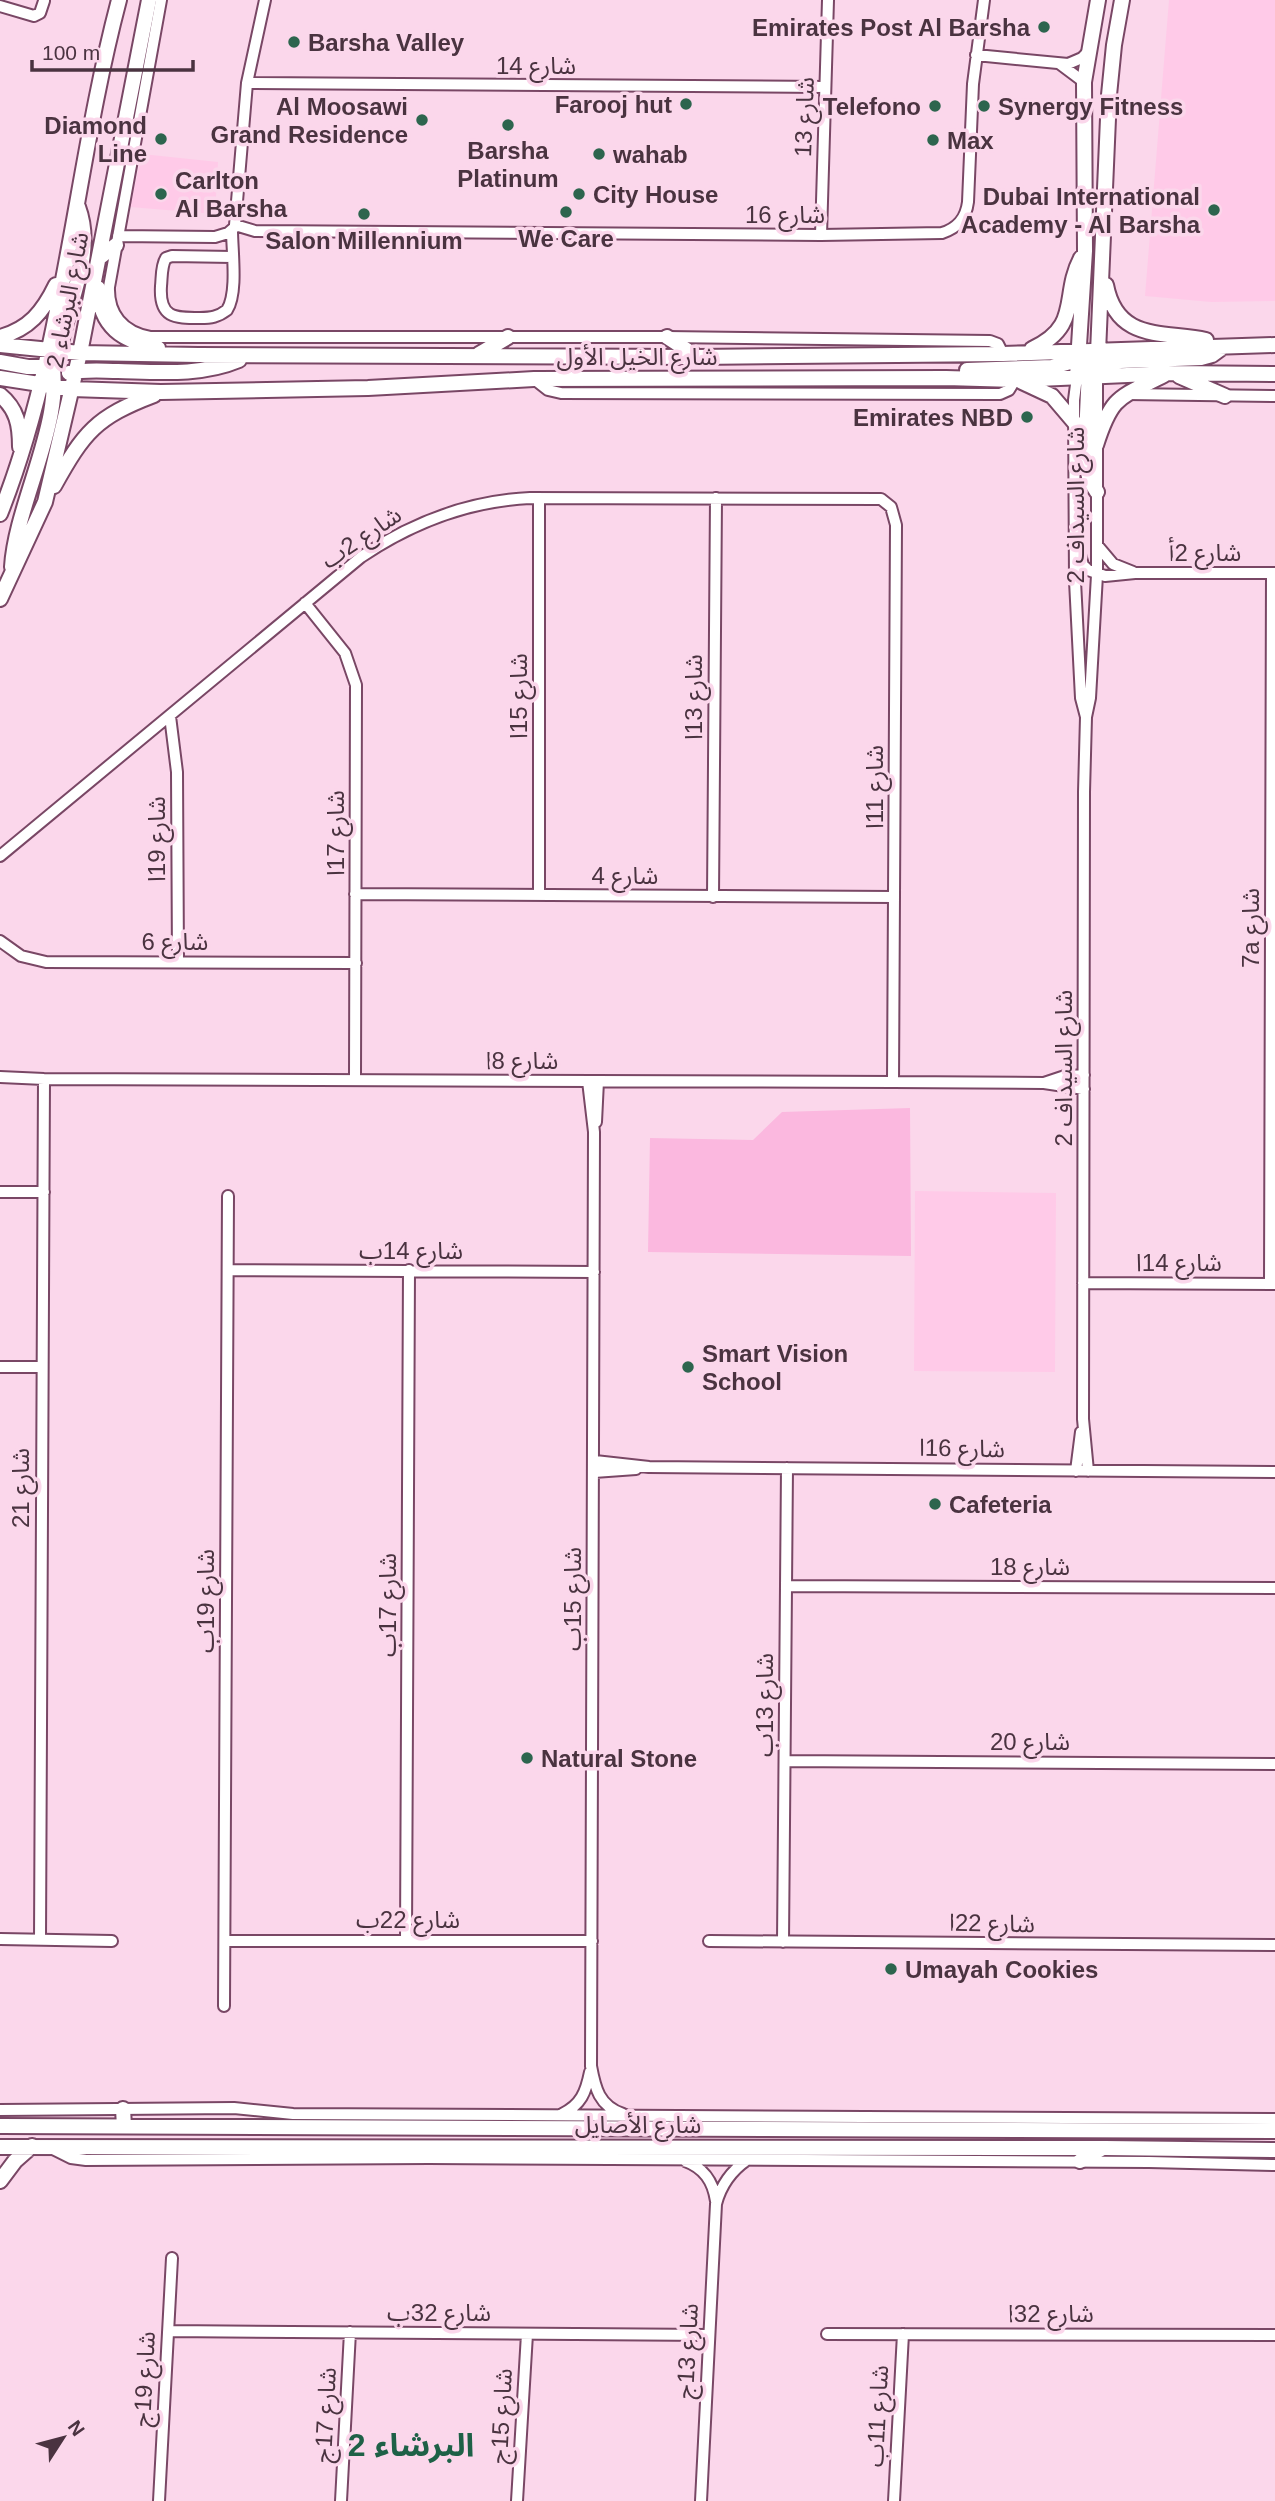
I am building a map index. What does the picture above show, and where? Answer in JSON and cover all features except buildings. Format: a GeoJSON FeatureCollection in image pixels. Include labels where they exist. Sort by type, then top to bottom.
{"type":"FeatureCollection","features":[{"type":"Feature","properties":{"kind":"street","name":"شارع البرشاء 2"},"geometry":{"type":"LineString","coordinates":[[0,514],[53,370],[65,265],[103,62],[119,0]]}},
{"type":"Feature","properties":{"kind":"street","name":"شارع البرشاء 2"},"geometry":{"type":"LineString","coordinates":[[0,599],[45,502],[80,353],[149,0]]}},
{"type":"Feature","properties":{"kind":"street"},"geometry":{"type":"LineString","coordinates":[[161,0],[109,287],[111,307],[122,324],[143,336],[990,341],[998,344],[1003,354]]}},
{"type":"Feature","properties":{"kind":"street"},"geometry":{"type":"LineString","coordinates":[[232,257],[166,258],[163,264],[161,302],[167,312],[177,318],[211,318],[223,313],[232,298],[234,228],[247,83],[265,0]]}},
{"type":"Feature","properties":{"kind":"street","name":"شارع 13"},"geometry":{"type":"LineString","coordinates":[[821,235],[828,0]]}},
{"type":"Feature","properties":{"kind":"street","name":"شارع 16"},"geometry":{"type":"LineString","coordinates":[[234,228],[255,231],[821,235],[943,233],[964,219],[968,202],[970,117],[985,0]]}},
{"type":"Feature","properties":{"kind":"street"},"geometry":{"type":"LineString","coordinates":[[1097,492],[1090,481],[1085,460],[1088,364],[1084,82],[1098,0]]}},
{"type":"Feature","properties":{"kind":"street"},"geometry":{"type":"LineString","coordinates":[[1088,364],[1102,267],[1110,95],[1114,45],[1122,0]]}},
{"type":"Feature","properties":{"kind":"street"},"geometry":{"type":"LineString","coordinates":[[2,4],[34,16],[40,13],[44,1]]}},
{"type":"Feature","properties":{"kind":"street"},"geometry":{"type":"LineString","coordinates":[[976,55],[1059,64],[1076,62],[1088,52]]}},
{"type":"Feature","properties":{"kind":"street"},"geometry":{"type":"LineString","coordinates":[[1059,64],[1084,82]]}},
{"type":"Feature","properties":{"kind":"street","name":"شارع 14"},"geometry":{"type":"LineString","coordinates":[[247,83],[825,87]]}},
{"type":"Feature","properties":{"kind":"street"},"geometry":{"type":"LineString","coordinates":[[12,575],[19,520],[53,407],[53,370],[84,248],[83,225],[77,204]]}},
{"type":"Feature","properties":{"kind":"street"},"geometry":{"type":"LineString","coordinates":[[198,355],[140,344],[118,333],[109,325],[100,306],[98,265],[117,241],[215,237],[234,228]]}},
{"type":"Feature","properties":{"kind":"street"},"geometry":{"type":"LineString","coordinates":[[1024,352],[1048,341],[1065,321],[1076,270],[1085,251]]}},
{"type":"Feature","properties":{"kind":"street"},"geometry":{"type":"LineString","coordinates":[[0,337],[20,329],[42,311],[65,265]]}},
{"type":"Feature","properties":{"kind":"street"},"geometry":{"type":"LineString","coordinates":[[1102,267],[1112,304],[1121,317],[1133,327],[1149,333],[1195,338],[1224,346]]}},
{"type":"Feature","properties":{"kind":"street"},"geometry":{"type":"LineString","coordinates":[[477,356],[509,337]]}},
{"type":"Feature","properties":{"kind":"street"},"geometry":{"type":"LineString","coordinates":[[667,337],[697,357]]}},
{"type":"Feature","properties":{"kind":"street","name":"شارع الخيل الأول"},"geometry":{"type":"LineString","coordinates":[[0,345],[53,370]]}},
{"type":"Feature","properties":{"kind":"street","name":"شارع الخيل الأول"},"geometry":{"type":"LineString","coordinates":[[72,389],[161,393],[368,388],[534,379],[1016,380],[1088,364],[1224,346],[1275,345]]}},
{"type":"Feature","properties":{"kind":"street","name":"شارع الخيل الأول"},"geometry":{"type":"LineString","coordinates":[[0,378],[53,370],[80,353],[697,357],[1024,352],[1088,364],[1169,373],[1275,374]]}},
{"type":"Feature","properties":{"kind":"street"},"geometry":{"type":"LineString","coordinates":[[0,362],[76,372],[186,372],[219,367],[249,356]]}},
{"type":"Feature","properties":{"kind":"street"},"geometry":{"type":"LineString","coordinates":[[946,378],[965,370],[1088,364]]}},
{"type":"Feature","properties":{"kind":"street","name":"شارع السيداف 2"},"geometry":{"type":"LineString","coordinates":[[1086,717],[1082,705],[1074,581],[1074,423],[1088,364]]}},
{"type":"Feature","properties":{"kind":"street","name":"شارع السيداف 2"},"geometry":{"type":"LineString","coordinates":[[1088,364],[1096,445],[1097,492],[1097,575],[1090,698],[1086,717],[1083,1419],[1088,1471]]}},
{"type":"Feature","properties":{"kind":"street"},"geometry":{"type":"LineString","coordinates":[[53,370],[72,389]]}},
{"type":"Feature","properties":{"kind":"street"},"geometry":{"type":"LineString","coordinates":[[1096,445],[1110,409],[1127,394],[1169,373],[1225,396]]}},
{"type":"Feature","properties":{"kind":"street"},"geometry":{"type":"LineString","coordinates":[[534,379],[548,390],[561,393],[882,396],[1000,394],[1009,390],[1016,380],[1052,396],[1074,423]]}},
{"type":"Feature","properties":{"kind":"street"},"geometry":{"type":"LineString","coordinates":[[45,502],[73,452],[94,426],[120,408],[161,393]]}},
{"type":"Feature","properties":{"kind":"street"},"geometry":{"type":"LineString","coordinates":[[1127,394],[1275,396]]}},
{"type":"Feature","properties":{"kind":"street"},"geometry":{"type":"LineString","coordinates":[[0,395],[17,418],[20,463]]}},
{"type":"Feature","properties":{"kind":"street","name":"شارع 2ب"},"geometry":{"type":"LineString","coordinates":[[0,856],[361,557],[421,523],[458,509],[485,503],[539,498],[881,499]]}},
{"type":"Feature","properties":{"kind":"street","name":"شارع 15ا"},"geometry":{"type":"LineString","coordinates":[[538,895],[539,498]]}},
{"type":"Feature","properties":{"kind":"street","name":"شارع 13ا"},"geometry":{"type":"LineString","coordinates":[[713,897],[716,498]]}},
{"type":"Feature","properties":{"kind":"street","name":"شارع 11ا"},"geometry":{"type":"LineString","coordinates":[[881,499],[891,507],[897,525],[893,1082]]}},
{"type":"Feature","properties":{"kind":"street"},"geometry":{"type":"LineString","coordinates":[[1075,534],[1083,565],[1097,575]]}},
{"type":"Feature","properties":{"kind":"street","name":"شارع 2أ"},"geometry":{"type":"LineString","coordinates":[[1097,545],[1113,564],[1135,573]]}},
{"type":"Feature","properties":{"kind":"street","name":"شارع 2أ"},"geometry":{"type":"LineString","coordinates":[[1097,575],[1274,573]]}},
{"type":"Feature","properties":{"kind":"street","name":"7a شارع"},"geometry":{"type":"LineString","coordinates":[[1272,1284],[1274,573]]}},
{"type":"Feature","properties":{"kind":"street","name":"شارع 17ا"},"geometry":{"type":"LineString","coordinates":[[305,603],[345,653],[356,685],[355,1080]]}},
{"type":"Feature","properties":{"kind":"street","name":"شارع 19ا"},"geometry":{"type":"LineString","coordinates":[[170,716],[177,772],[178,962]]}},
{"type":"Feature","properties":{"kind":"street","name":"شارع 4"},"geometry":{"type":"LineString","coordinates":[[355,894],[894,897]]}},
{"type":"Feature","properties":{"kind":"street","name":"شارع 6"},"geometry":{"type":"LineString","coordinates":[[0,941],[21,956],[39,961],[356,963]]}},
{"type":"Feature","properties":{"kind":"street","name":"شارع 8ا"},"geometry":{"type":"LineString","coordinates":[[1044,1083],[1065,1076],[1084,1075]]}},
{"type":"Feature","properties":{"kind":"street","name":"شارع 8ا"},"geometry":{"type":"LineString","coordinates":[[0,1077],[1044,1083],[1084,1088]]}},
{"type":"Feature","properties":{"kind":"street","name":"شارع 21"},"geometry":{"type":"LineString","coordinates":[[40,1940],[44,1079]]}},
{"type":"Feature","properties":{"kind":"street","name":"شارع 15ب"},"geometry":{"type":"LineString","coordinates":[[554,2116],[566,2112],[581,2100],[587,2088],[591,2066],[595,1466],[593,1081]]}},
{"type":"Feature","properties":{"kind":"street"},"geometry":{"type":"LineString","coordinates":[[0,1192],[44,1192]]}},
{"type":"Feature","properties":{"kind":"street","name":"شارع 19ب"},"geometry":{"type":"LineString","coordinates":[[224,2006],[228,1196]]}},
{"type":"Feature","properties":{"kind":"street","name":"شارع 14ب"},"geometry":{"type":"LineString","coordinates":[[228,1270],[594,1272]]}},
{"type":"Feature","properties":{"kind":"street","name":"شارع 17ب"},"geometry":{"type":"LineString","coordinates":[[406,1939],[410,1270]]}},
{"type":"Feature","properties":{"kind":"street","name":"شارع 14ا"},"geometry":{"type":"LineString","coordinates":[[1083,1283],[1272,1284]]}},
{"type":"Feature","properties":{"kind":"street"},"geometry":{"type":"LineString","coordinates":[[0,1367],[42,1367]]}},
{"type":"Feature","properties":{"kind":"street","name":"شارع السيداف 2"},"geometry":{"type":"LineString","coordinates":[[1076,1471],[1083,1419]]}},
{"type":"Feature","properties":{"kind":"street","name":"شارع 16ا"},"geometry":{"type":"LineString","coordinates":[[595,1466],[1275,1472]]}},
{"type":"Feature","properties":{"kind":"street","name":"شارع 13ب"},"geometry":{"type":"LineString","coordinates":[[783,1942],[786,1468]]}},
{"type":"Feature","properties":{"kind":"street","name":"شارع 18"},"geometry":{"type":"LineString","coordinates":[[786,1586],[1275,1588]]}},
{"type":"Feature","properties":{"kind":"street","name":"شارع 20"},"geometry":{"type":"LineString","coordinates":[[785,1761],[1275,1764]]}},
{"type":"Feature","properties":{"kind":"street"},"geometry":{"type":"LineString","coordinates":[[0,1939],[112,1941]]}},
{"type":"Feature","properties":{"kind":"street","name":"شارع 22ب"},"geometry":{"type":"LineString","coordinates":[[225,1941],[592,1941]]}},
{"type":"Feature","properties":{"kind":"street","name":"شارع 22ا"},"geometry":{"type":"LineString","coordinates":[[709,1941],[1275,1945]]}},
{"type":"Feature","properties":{"kind":"street","name":"شارع 15ب"},"geometry":{"type":"LineString","coordinates":[[591,2066],[596,2089],[603,2101],[613,2110],[632,2116]]}},
{"type":"Feature","properties":{"kind":"street"},"geometry":{"type":"LineString","coordinates":[[0,2110],[234,2108],[382,2121],[554,2116],[1275,2119]]}},
{"type":"Feature","properties":{"kind":"street"},"geometry":{"type":"LineString","coordinates":[[123,2109],[124,2126]]}},
{"type":"Feature","properties":{"kind":"street"},"geometry":{"type":"LineString","coordinates":[[632,2116],[673,2129]]}},
{"type":"Feature","properties":{"kind":"street","name":"شارع الأصايل"},"geometry":{"type":"LineString","coordinates":[[0,2126],[382,2121],[673,2129],[1275,2131]]}},
{"type":"Feature","properties":{"kind":"street"},"geometry":{"type":"LineString","coordinates":[[0,2181],[15,2161],[32,2146]]}},
{"type":"Feature","properties":{"kind":"street","name":"شارع الأصايل"},"geometry":{"type":"LineString","coordinates":[[0,2147],[429,2152],[1105,2148],[1274,2155]]}},
{"type":"Feature","properties":{"kind":"street"},"geometry":{"type":"LineString","coordinates":[[1080,2161],[1105,2148]]}},
{"type":"Feature","properties":{"kind":"street"},"geometry":{"type":"LineString","coordinates":[[429,2152],[680,2160],[1080,2161],[1274,2155]]}},
{"type":"Feature","properties":{"kind":"street","name":"شارع 13ج"},"geometry":{"type":"LineString","coordinates":[[680,2160],[696,2166],[708,2178],[716,2204]]}},
{"type":"Feature","properties":{"kind":"street","name":"شارع 13ج"},"geometry":{"type":"LineString","coordinates":[[701,2501],[716,2204],[724,2183],[747,2160]]}},
{"type":"Feature","properties":{"kind":"street","name":"شارع 19ج"},"geometry":{"type":"LineString","coordinates":[[159,2501],[172,2259]]}},
{"type":"Feature","properties":{"kind":"street","name":"شارع 32ب"},"geometry":{"type":"LineString","coordinates":[[168,2331],[709,2335]]}},
{"type":"Feature","properties":{"kind":"street","name":"شارع 17ج"},"geometry":{"type":"LineString","coordinates":[[341,2501],[350,2332]]}},
{"type":"Feature","properties":{"kind":"street","name":"شارع 15ج"},"geometry":{"type":"LineString","coordinates":[[517,2501],[527,2334]]}},
{"type":"Feature","properties":{"kind":"street","name":"شارع 32ا"},"geometry":{"type":"LineString","coordinates":[[827,2334],[1275,2335]]}},
{"type":"Feature","properties":{"kind":"street","name":"شارع 11ب"},"geometry":{"type":"LineString","coordinates":[[894,2501],[903,2334]]}},
{"type":"Feature","properties":{"kind":"shaded area","name":"Dubai International Academy - Al Barsha"},"geometry":{"type":"Polygon","coordinates":[[[1169,0],[1275,0],[1275,301],[1211,302],[1145,296],[1169,0]]]}},
{"type":"Feature","properties":{"kind":"shaded area"},"geometry":{"type":"Polygon","coordinates":[[[142,154],[218,162],[215,214],[130,207],[142,154]]]}},
{"type":"Feature","properties":{"kind":"shaded area"},"geometry":{"type":"Polygon","coordinates":[[[910,1108],[911,1256],[648,1252],[650,1138],[753,1140],[782,1112],[910,1108]]]}},
{"type":"Feature","properties":{"kind":"shaded area"},"geometry":{"type":"Polygon","coordinates":[[[915,1191],[1056,1193],[1055,1372],[914,1371],[915,1191]]]}},
{"type":"Feature","properties":{"kind":"place","name":"Emirates Post Al Barsha"},"geometry":{"type":"Point","coordinates":[1044,27]}},
{"type":"Feature","properties":{"kind":"place","name":"Barsha Valley"},"geometry":{"type":"Point","coordinates":[294,42]}},
{"type":"Feature","properties":{"kind":"place","name":"Farooj hut"},"geometry":{"type":"Point","coordinates":[686,104]}},
{"type":"Feature","properties":{"kind":"place","name":"Telefono"},"geometry":{"type":"Point","coordinates":[935,106]}},
{"type":"Feature","properties":{"kind":"place","name":"Synergy Fitness"},"geometry":{"type":"Point","coordinates":[984,106]}},
{"type":"Feature","properties":{"kind":"place","name":"Al Moosawi Grand Residence"},"geometry":{"type":"Point","coordinates":[422,120]}},
{"type":"Feature","properties":{"kind":"place","name":"Barsha Platinum"},"geometry":{"type":"Point","coordinates":[508,125]}},
{"type":"Feature","properties":{"kind":"place","name":"Diamond Line"},"geometry":{"type":"Point","coordinates":[161,139]}},
{"type":"Feature","properties":{"kind":"place","name":"Max"},"geometry":{"type":"Point","coordinates":[933,140]}},
{"type":"Feature","properties":{"kind":"place","name":"wahab"},"geometry":{"type":"Point","coordinates":[599,154]}},
{"type":"Feature","properties":{"kind":"place","name":"Carlton Al Barsha"},"geometry":{"type":"Point","coordinates":[161,194]}},
{"type":"Feature","properties":{"kind":"place","name":"City House"},"geometry":{"type":"Point","coordinates":[579,194]}},
{"type":"Feature","properties":{"kind":"place","name":"Dubai International Academy - Al Barsha"},"geometry":{"type":"Point","coordinates":[1214,210]}},
{"type":"Feature","properties":{"kind":"place","name":"We Care"},"geometry":{"type":"Point","coordinates":[566,212]}},
{"type":"Feature","properties":{"kind":"place","name":"Salon Millennium"},"geometry":{"type":"Point","coordinates":[364,214]}},
{"type":"Feature","properties":{"kind":"place","name":"Emirates NBD"},"geometry":{"type":"Point","coordinates":[1027,417]}},
{"type":"Feature","properties":{"kind":"place","name":"Smart Vision School"},"geometry":{"type":"Point","coordinates":[688,1367]}},
{"type":"Feature","properties":{"kind":"place","name":"Cafeteria"},"geometry":{"type":"Point","coordinates":[935,1504]}},
{"type":"Feature","properties":{"kind":"place","name":"Natural Stone"},"geometry":{"type":"Point","coordinates":[527,1758]}},
{"type":"Feature","properties":{"kind":"place","name":"Umayah Cookies"},"geometry":{"type":"Point","coordinates":[891,1969]}},
{"type":"Feature","properties":{"kind":"district","name":"البرشاء 2"},"geometry":{"type":"Point","coordinates":[411,2445]}}]}
